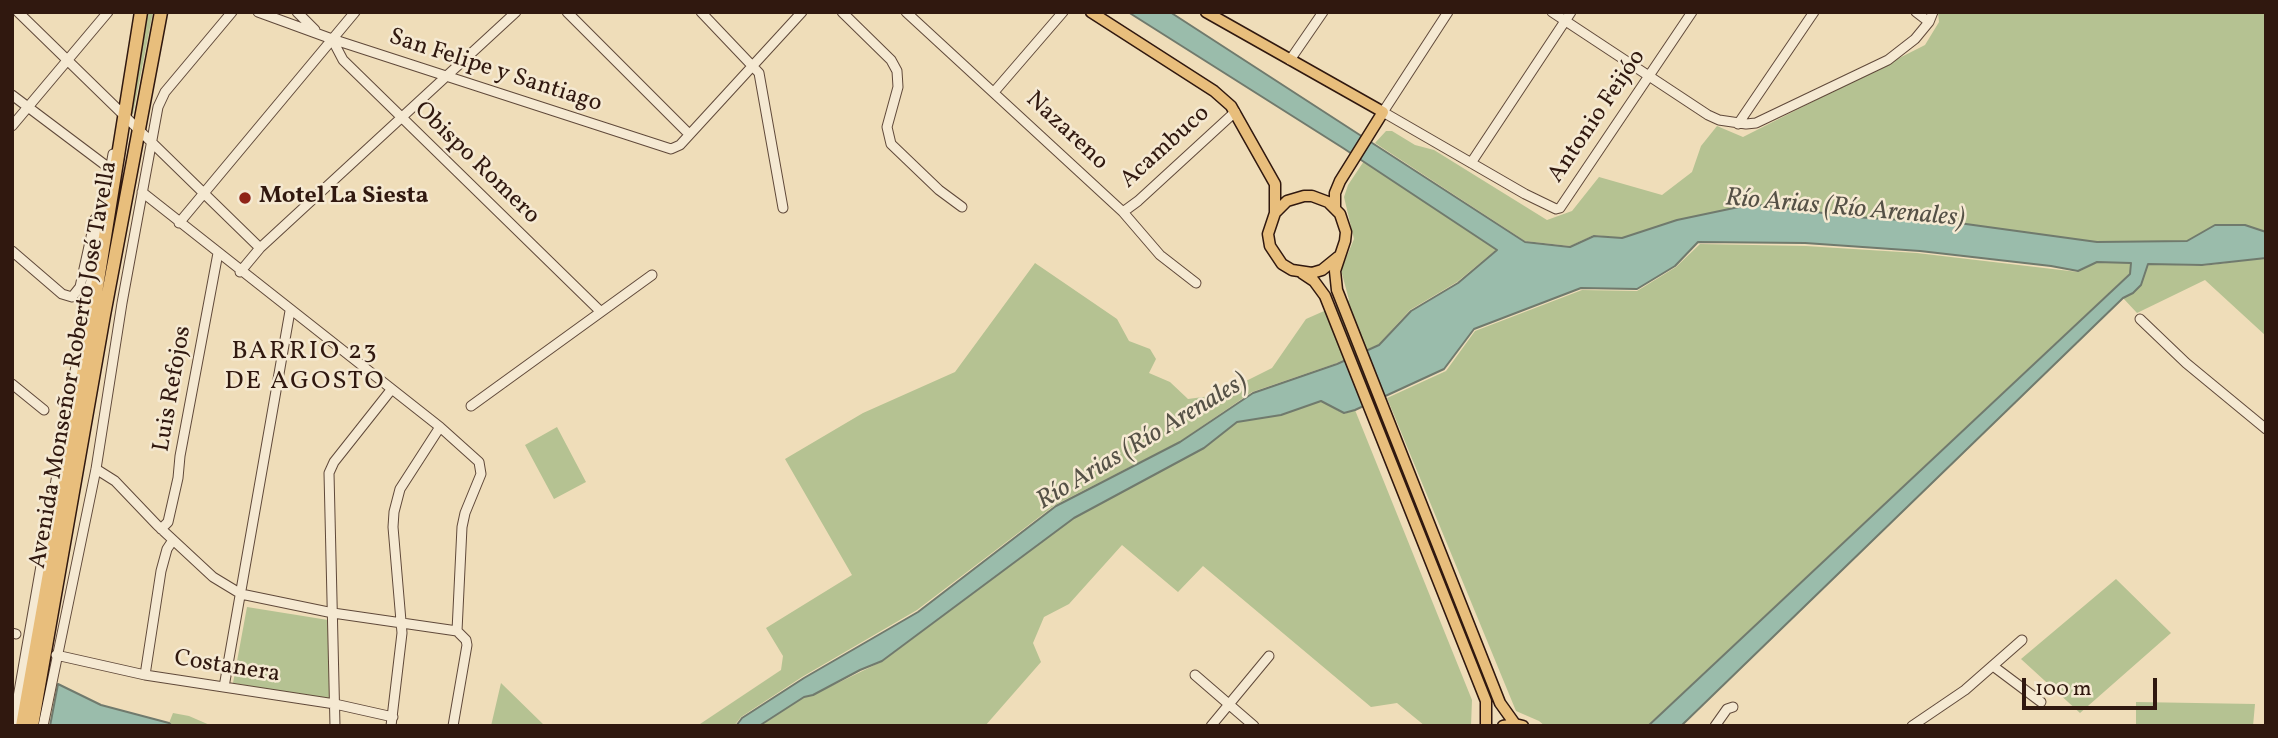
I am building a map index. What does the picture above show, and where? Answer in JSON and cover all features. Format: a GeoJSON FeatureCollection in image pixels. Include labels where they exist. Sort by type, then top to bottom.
{"type":"FeatureCollection","features":[{"type":"Feature","properties":{"kind":"highway","name":"Avenida Monseñor Roberto José Tavella"},"geometry":{"type":"LineString","coordinates":[[32,726],[71,450],[141,12]]}},
{"type":"Feature","properties":{"kind":"highway","name":"Avenida Monseñor Roberto José Tavella"},"geometry":{"type":"LineString","coordinates":[[22,726],[40,656],[161,12]]}},
{"type":"Feature","properties":{"kind":"main road"},"geometry":{"type":"LineString","coordinates":[[1091,12],[1214,91],[1235,112],[1275,184],[1275,213]]}},
{"type":"Feature","properties":{"kind":"main road"},"geometry":{"type":"LineString","coordinates":[[1206,12],[1383,112],[1340,181],[1335,193],[1335,207]]}},
{"type":"Feature","properties":{"kind":"main road"},"geometry":{"type":"LineString","coordinates":[[1340,181],[1321,194],[1295,197],[1280,206],[1268,234],[1274,256],[1282,264],[1314,281],[1325,296],[1486,701],[1486,726]]}},
{"type":"Feature","properties":{"kind":"main road"},"geometry":{"type":"LineString","coordinates":[[1312,196],[1321,198],[1335,207],[1340,214],[1346,232],[1334,280],[1337,290],[1500,703],[1519,725]]}},
{"type":"Feature","properties":{"kind":"main road"},"geometry":{"type":"LineString","coordinates":[[1303,273],[1322,270],[1338,257]]}},
{"type":"Feature","properties":{"kind":"main road"},"geometry":{"type":"LineString","coordinates":[[1503,726],[1519,725]]}},
{"type":"Feature","properties":{"kind":"street"},"geometry":{"type":"LineString","coordinates":[[18,12],[260,248]]}},
{"type":"Feature","properties":{"kind":"street"},"geometry":{"type":"LineString","coordinates":[[12,126],[108,12]]}},
{"type":"Feature","properties":{"kind":"street"},"geometry":{"type":"LineString","coordinates":[[13,726],[40,656],[73,588],[158,107],[161,99],[232,12]]}},
{"type":"Feature","properties":{"kind":"street","name":"San Felipe y Santiago"},"geometry":{"type":"LineString","coordinates":[[258,12],[667,149],[680,145],[689,134]]}},
{"type":"Feature","properties":{"kind":"street"},"geometry":{"type":"LineString","coordinates":[[297,12],[318,34]]}},
{"type":"Feature","properties":{"kind":"street"},"geometry":{"type":"LineString","coordinates":[[179,223],[355,12]]}},
{"type":"Feature","properties":{"kind":"street"},"geometry":{"type":"LineString","coordinates":[[240,272],[260,248],[516,12]]}},
{"type":"Feature","properties":{"kind":"street"},"geometry":{"type":"LineString","coordinates":[[567,12],[689,134],[802,12]]}},
{"type":"Feature","properties":{"kind":"street"},"geometry":{"type":"LineString","coordinates":[[701,12],[754,65],[761,79],[783,208]]}},
{"type":"Feature","properties":{"kind":"street"},"geometry":{"type":"LineString","coordinates":[[842,12],[891,60],[897,71],[898,87],[887,127],[891,144],[939,190],[962,207]]}},
{"type":"Feature","properties":{"kind":"street","name":"Nazareno"},"geometry":{"type":"LineString","coordinates":[[906,12],[1122,212],[1160,255],[1196,283]]}},
{"type":"Feature","properties":{"kind":"street"},"geometry":{"type":"LineString","coordinates":[[994,92],[1063,12]]}},
{"type":"Feature","properties":{"kind":"street"},"geometry":{"type":"LineString","coordinates":[[1290,61],[1323,12]]}},
{"type":"Feature","properties":{"kind":"street"},"geometry":{"type":"LineString","coordinates":[[1448,12],[1383,112],[1471,163],[1568,17]]}},
{"type":"Feature","properties":{"kind":"street"},"geometry":{"type":"LineString","coordinates":[[1552,12],[1568,17],[1708,115],[1738,124],[1756,123],[1888,60],[1915,39],[1931,17],[1916,12]]}},
{"type":"Feature","properties":{"kind":"street","name":"Antonio Feijóo"},"geometry":{"type":"LineString","coordinates":[[1471,163],[1550,208],[1560,208],[1692,12]]}},
{"type":"Feature","properties":{"kind":"street"},"geometry":{"type":"LineString","coordinates":[[1738,124],[1814,12]]}},
{"type":"Feature","properties":{"kind":"street","name":"Obispo Romero"},"geometry":{"type":"LineString","coordinates":[[332,39],[343,60],[600,312]]}},
{"type":"Feature","properties":{"kind":"street"},"geometry":{"type":"LineString","coordinates":[[12,95],[109,168]]}},
{"type":"Feature","properties":{"kind":"street","name":"Acambuco"},"geometry":{"type":"LineString","coordinates":[[1122,212],[1138,201],[1235,112]]}},
{"type":"Feature","properties":{"kind":"street"},"geometry":{"type":"LineString","coordinates":[[12,251],[62,294],[72,297],[80,287],[99,201],[125,116]]}},
{"type":"Feature","properties":{"kind":"street"},"geometry":{"type":"LineString","coordinates":[[43,726],[40,656],[109,168]]}},
{"type":"Feature","properties":{"kind":"street"},"geometry":{"type":"LineString","coordinates":[[142,192],[476,458],[481,465],[481,474],[462,527],[457,631]]}},
{"type":"Feature","properties":{"kind":"street","name":"Luis Refojos"},"geometry":{"type":"LineString","coordinates":[[161,529],[168,522],[178,478],[218,253]]}},
{"type":"Feature","properties":{"kind":"street"},"geometry":{"type":"LineString","coordinates":[[471,406],[652,275]]}},
{"type":"Feature","properties":{"kind":"street"},"geometry":{"type":"LineString","coordinates":[[224,687],[290,311]]}},
{"type":"Feature","properties":{"kind":"street"},"geometry":{"type":"LineString","coordinates":[[2140,319],[2186,363],[2266,429]]}},
{"type":"Feature","properties":{"kind":"street"},"geometry":{"type":"LineString","coordinates":[[12,384],[44,410]]}},
{"type":"Feature","properties":{"kind":"street"},"geometry":{"type":"LineString","coordinates":[[335,726],[329,474],[334,463],[391,390]]}},
{"type":"Feature","properties":{"kind":"street"},"geometry":{"type":"LineString","coordinates":[[392,722],[402,633],[394,512],[400,489],[440,427]]}},
{"type":"Feature","properties":{"kind":"street"},"geometry":{"type":"LineString","coordinates":[[96,468],[115,481],[213,577],[241,594],[333,612],[457,631],[467,645],[453,726]]}},
{"type":"Feature","properties":{"kind":"street"},"geometry":{"type":"LineString","coordinates":[[145,675],[161,571],[167,549],[173,540]]}},
{"type":"Feature","properties":{"kind":"street"},"geometry":{"type":"LineString","coordinates":[[1912,726],[1965,690],[2022,640]]}},
{"type":"Feature","properties":{"kind":"street","name":"Costanera"},"geometry":{"type":"LineString","coordinates":[[40,656],[335,704],[392,722]]}},
{"type":"Feature","properties":{"kind":"street"},"geometry":{"type":"LineString","coordinates":[[1211,726],[1269,656]]}},
{"type":"Feature","properties":{"kind":"street"},"geometry":{"type":"LineString","coordinates":[[1993,666],[2041,702]]}},
{"type":"Feature","properties":{"kind":"street"},"geometry":{"type":"LineString","coordinates":[[1195,675],[1254,726]]}},
{"type":"Feature","properties":{"kind":"street"},"geometry":{"type":"LineString","coordinates":[[1715,726],[1727,709],[1733,707]]}},
{"type":"Feature","properties":{"kind":"shaded area"},"geometry":{"type":"Polygon","coordinates":[[[144,12],[153,12],[133,114],[131,113],[144,12]]]}},
{"type":"Feature","properties":{"kind":"shaded area"},"geometry":{"type":"Polygon","coordinates":[[[1128,12],[1170,12],[1525,242],[1570,247],[1594,236],[1622,238],[1677,220],[1753,204],[1854,217],[1966,224],[2097,242],[2187,241],[2215,225],[2245,225],[2266,232],[2266,258],[2202,265],[2148,264],[2141,285],[2133,293],[2123,298],[1681,726],[1648,726],[2130,274],[2131,263],[2097,262],[2078,271],[1920,251],[1805,243],[1698,242],[1675,266],[1637,289],[1581,288],[1474,329],[1444,369],[1355,410],[1344,413],[1321,401],[1281,415],[1237,422],[1204,448],[1074,518],[882,661],[804,697],[759,726],[736,726],[742,718],[804,678],[918,612],[1056,506],[1180,442],[1253,393],[1337,364],[1379,345],[1411,311],[1458,283],[1497,250],[1343,148],[1128,12]]]}},
{"type":"Feature","properties":{"kind":"shaded area"},"geometry":{"type":"Polygon","coordinates":[[[1938,12],[2266,12],[2266,232],[2245,225],[2215,225],[2188,241],[2097,242],[1966,224],[1854,217],[1752,204],[1677,220],[1622,238],[1594,235],[1570,246],[1525,241],[1375,143],[1386,131],[1392,131],[1415,145],[1434,150],[1547,220],[1572,211],[1599,177],[1662,195],[1692,172],[1701,146],[1717,126],[1743,137],[1925,45],[1939,22],[1938,12]]]}},
{"type":"Feature","properties":{"kind":"shaded area"},"geometry":{"type":"Polygon","coordinates":[[[1364,161],[1497,249],[1457,282],[1410,310],[1378,345],[1334,364],[1252,392],[1179,442],[1055,505],[917,610],[802,677],[741,717],[734,726],[697,726],[781,670],[783,656],[766,628],[852,575],[785,459],[863,413],[955,372],[1035,263],[1117,319],[1129,341],[1150,349],[1156,359],[1149,373],[1170,382],[1188,399],[1218,395],[1272,368],[1306,319],[1349,300],[1341,270],[1354,239],[1344,197],[1348,185],[1364,161]]]}},
{"type":"Feature","properties":{"kind":"shaded area"},"geometry":{"type":"Polygon","coordinates":[[[1700,244],[1806,246],[1917,253],[2078,272],[2097,262],[2130,263],[2130,273],[1647,726],[1545,726],[1516,711],[1387,398],[1446,371],[1475,331],[1582,290],[1637,291],[1676,267],[1700,244]]]}},
{"type":"Feature","properties":{"kind":"shaded area"},"geometry":{"type":"Polygon","coordinates":[[[2266,258],[2266,336],[2205,280],[2137,313],[2123,298],[2141,285],[2148,264],[2202,266],[2266,258]]]}},
{"type":"Feature","properties":{"kind":"shaded area"},"geometry":{"type":"Polygon","coordinates":[[[1321,401],[1344,414],[1355,410],[1472,700],[1471,726],[1425,726],[1397,703],[1371,707],[1203,566],[1178,592],[1122,545],[1069,604],[1044,617],[1033,643],[1041,662],[985,726],[760,726],[804,697],[883,661],[1074,518],[1204,448],[1237,422],[1281,415],[1321,401]]]}},
{"type":"Feature","properties":{"kind":"shaded area"},"geometry":{"type":"Polygon","coordinates":[[[557,427],[586,482],[554,499],[525,445],[557,427]]]}},
{"type":"Feature","properties":{"kind":"shaded area"},"geometry":{"type":"Polygon","coordinates":[[[2116,579],[2171,633],[2080,713],[2021,659],[2116,579]]]}},
{"type":"Feature","properties":{"kind":"shaded area"},"geometry":{"type":"Polygon","coordinates":[[[247,607],[328,620],[330,700],[233,683],[247,607]]]}},
{"type":"Feature","properties":{"kind":"shaded area"},"geometry":{"type":"Polygon","coordinates":[[[501,683],[545,726],[491,726],[501,683]]]}},
{"type":"Feature","properties":{"kind":"shaded area"},"geometry":{"type":"Polygon","coordinates":[[[58,684],[101,705],[172,726],[50,726],[58,684]]]}},
{"type":"Feature","properties":{"kind":"shaded area"},"geometry":{"type":"Polygon","coordinates":[[[2136,702],[2255,704],[2253,726],[2136,726],[2136,702]]]}},
{"type":"Feature","properties":{"kind":"shaded area"},"geometry":{"type":"Polygon","coordinates":[[[173,713],[189,716],[212,726],[172,726],[169,723],[173,713]]]}},
{"type":"Feature","properties":{"kind":"place","name":"Motel La Siesta"},"geometry":{"type":"Point","coordinates":[245,198]}},
{"type":"Feature","properties":{"kind":"district","name":"BARRIO 23 DE AGOSTO"},"geometry":{"type":"Point","coordinates":[305,368]}},
{"type":"Feature","properties":{"kind":"water label","name":"Río Arias (Río Arenales)"},"geometry":{"type":"Point","coordinates":[1845,210]}},
{"type":"Feature","properties":{"kind":"water label","name":"Río Arias (Río Arenales)"},"geometry":{"type":"Point","coordinates":[1143,443]}}]}
